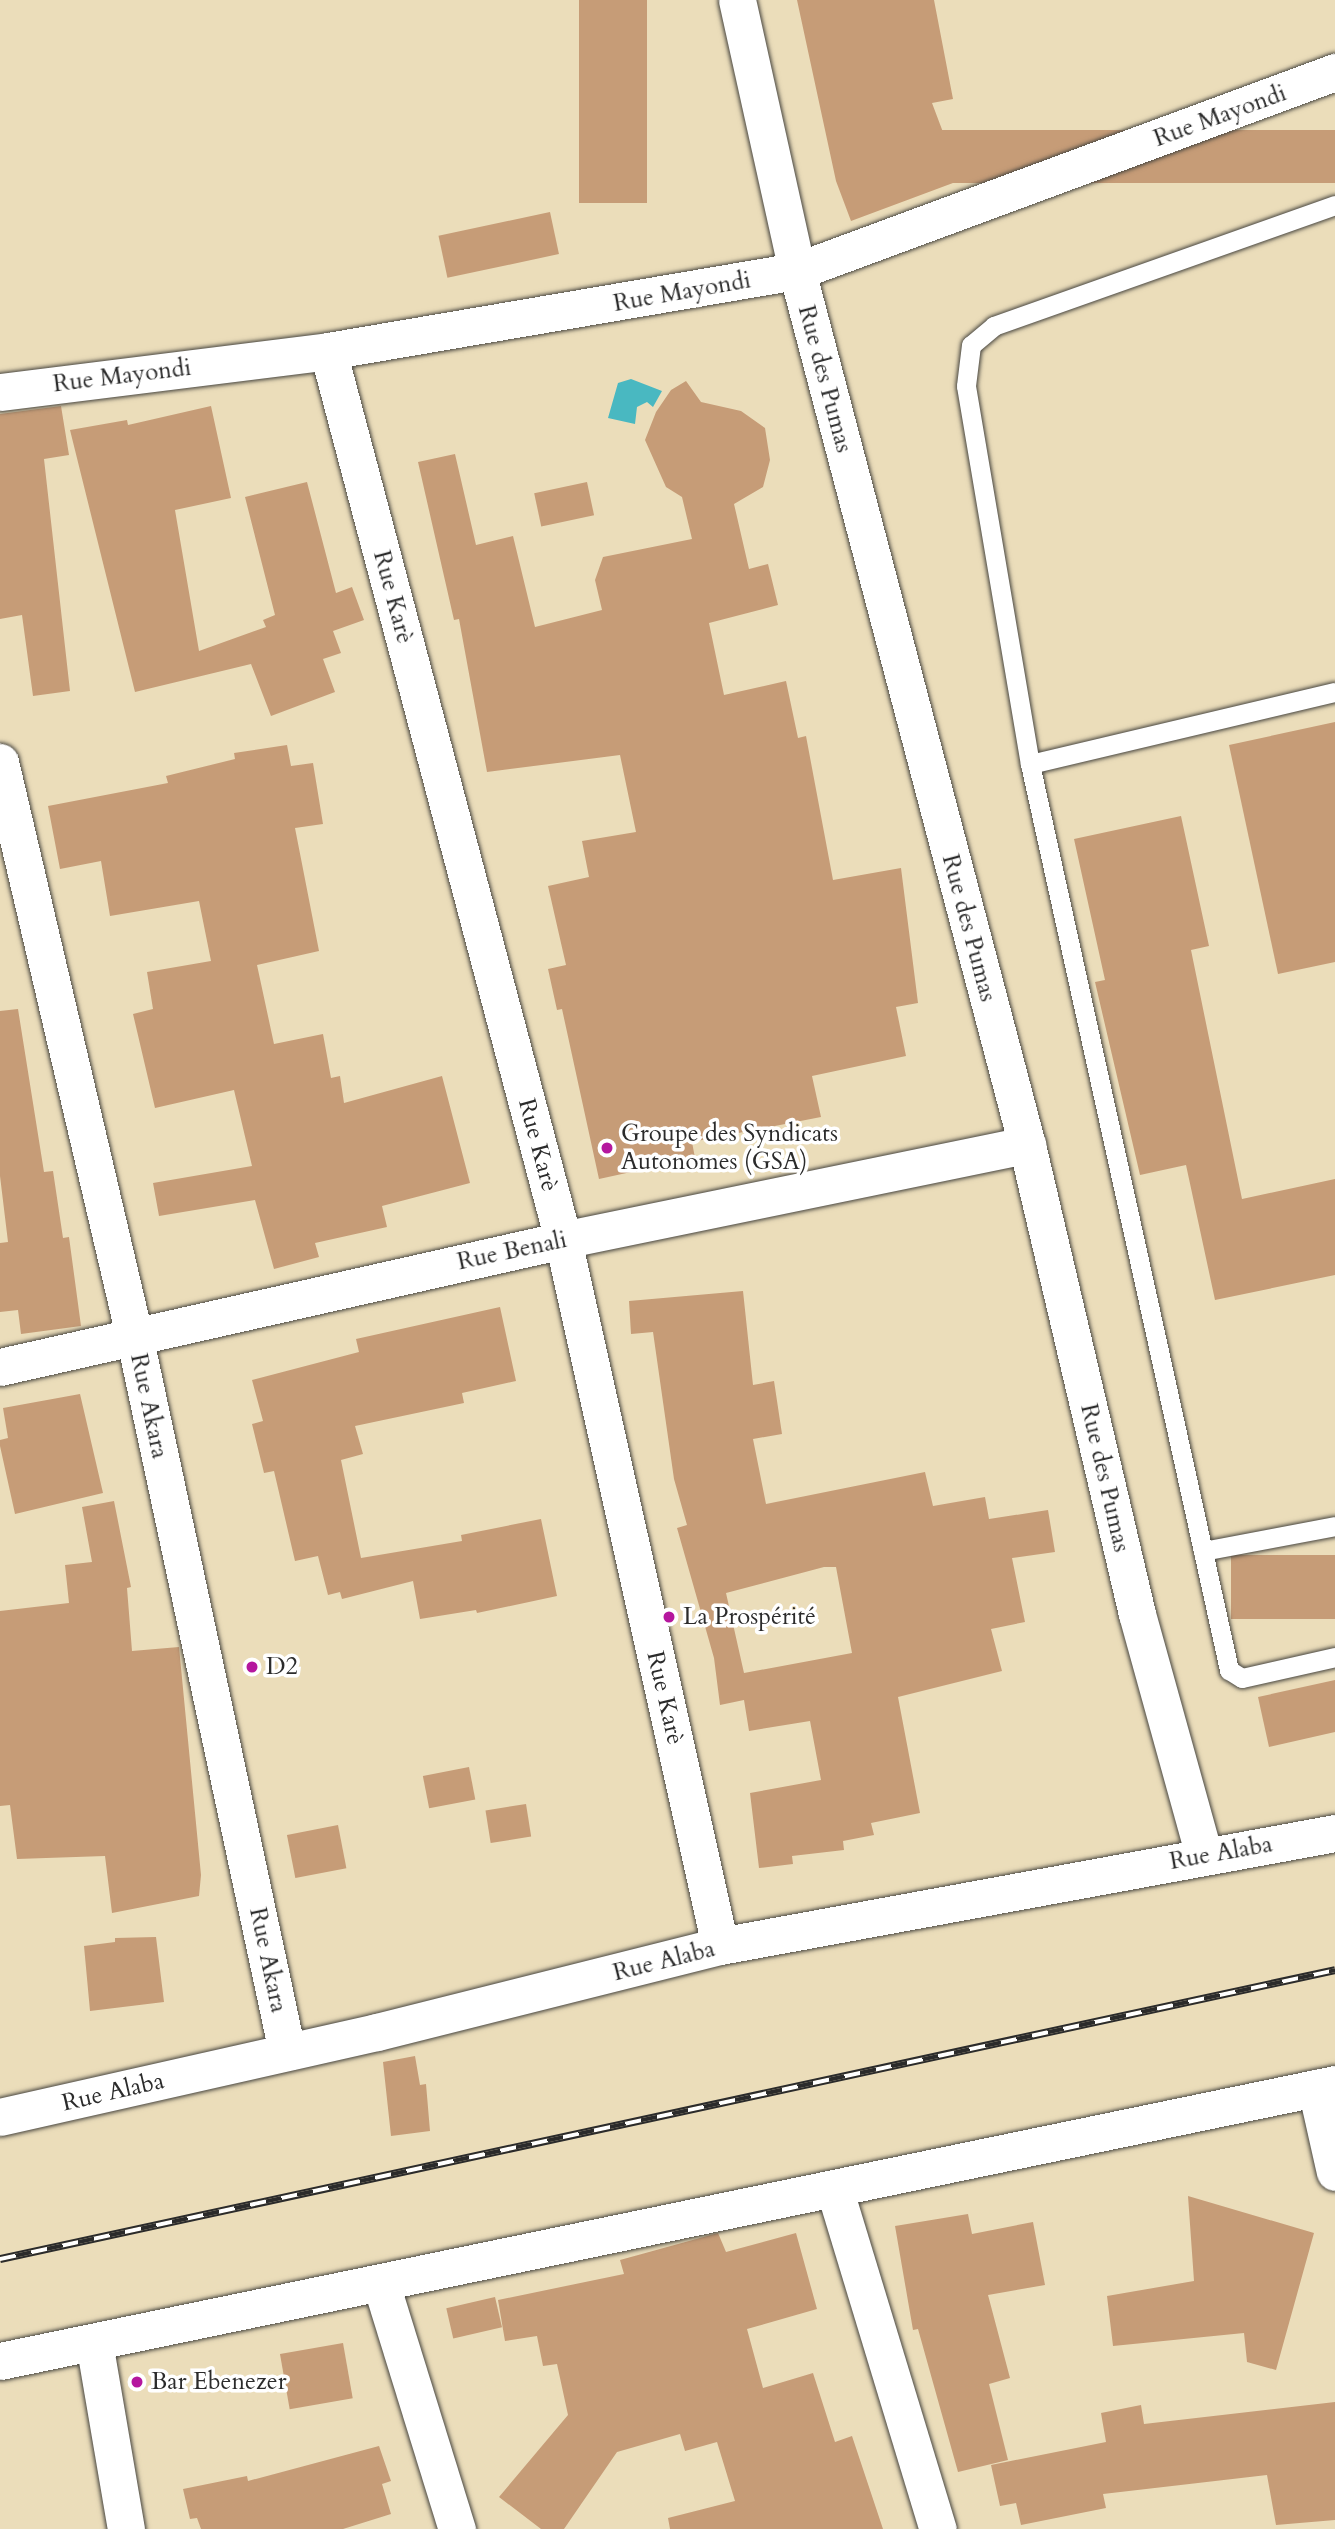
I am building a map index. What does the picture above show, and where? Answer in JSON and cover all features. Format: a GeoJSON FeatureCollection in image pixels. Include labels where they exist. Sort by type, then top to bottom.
{"type":"FeatureCollection","features":[{"type":"Feature","properties":{"kind":"street","name":"Rue des Pumas"},"geometry":{"type":"LineString","coordinates":[[737,0],[797,271],[1027,1145],[1137,1614],[1204,1854]]}},
{"type":"Feature","properties":{"kind":"street","name":"Rue Mayondi"},"geometry":{"type":"LineString","coordinates":[[0,392],[328,351],[797,271],[1335,72]]}},
{"type":"Feature","properties":{"kind":"street","name":"Rue Karè"},"geometry":{"type":"LineString","coordinates":[[328,351],[563,1240],[720,1946]]}},
{"type":"Feature","properties":{"kind":"street","name":"Rue Akara"},"geometry":{"type":"LineString","coordinates":[[0,762],[134,1335],[287,2052]]}},
{"type":"Feature","properties":{"kind":"street","name":"Rue Benali"},"geometry":{"type":"LineString","coordinates":[[0,1367],[563,1240],[1027,1145]]}},
{"type":"Feature","properties":{"kind":"street","name":"Rue Alaba"},"geometry":{"type":"LineString","coordinates":[[0,2118],[287,2052],[720,1946],[1204,1854],[1335,1833]]}},
{"type":"Feature","properties":{"kind":"street"},"geometry":{"type":"LineString","coordinates":[[0,2361],[835,2191],[1326,2086],[1335,2172]]}},
{"type":"Feature","properties":{"kind":"street"},"geometry":{"type":"LineString","coordinates":[[835,2191],[937,2529]]}},
{"type":"Feature","properties":{"kind":"street"},"geometry":{"type":"LineString","coordinates":[[381,2284],[457,2529]]}},
{"type":"Feature","properties":{"kind":"street"},"geometry":{"type":"LineString","coordinates":[[94,2342],[126,2529]]}},
{"type":"Feature","properties":{"kind":"lane"},"geometry":{"type":"LineString","coordinates":[[1335,205],[994,326],[971,345],[966,386],[1030,764],[1232,1676],[1242,1678],[1335,1657]]}},
{"type":"Feature","properties":{"kind":"lane"},"geometry":{"type":"LineString","coordinates":[[1030,764],[1335,692]]}},
{"type":"Feature","properties":{"kind":"lane"},"geometry":{"type":"LineString","coordinates":[[1203,1551],[1335,1526]]}},
{"type":"Feature","properties":{"kind":"water"},"geometry":{"type":"Polygon","coordinates":[[[631,379],[662,391],[653,407],[647,402],[637,407],[635,424],[608,418],[618,383],[631,379]]]}},
{"type":"Feature","properties":{"kind":"building"},"geometry":{"type":"Polygon","coordinates":[[[579,0],[647,0],[647,203],[579,203],[579,0]]]}},
{"type":"Feature","properties":{"kind":"building"},"geometry":{"type":"Polygon","coordinates":[[[797,0],[934,0],[953,99],[932,103],[961,180],[851,221],[836,181],[797,0]]]}},
{"type":"Feature","properties":{"kind":"building"},"geometry":{"type":"Polygon","coordinates":[[[857,130],[1335,130],[1335,183],[857,183],[857,130]]]}},
{"type":"Feature","properties":{"kind":"building"},"geometry":{"type":"Polygon","coordinates":[[[550,212],[559,254],[447,278],[438,236],[550,212]]]}},
{"type":"Feature","properties":{"kind":"building"},"geometry":{"type":"Polygon","coordinates":[[[686,381],[701,402],[741,411],[765,428],[770,460],[763,487],[734,504],[749,569],[768,564],[778,605],[709,623],[724,695],[786,681],[798,738],[806,736],[833,880],[901,868],[918,1003],[896,1007],[906,1056],[812,1076],[821,1117],[692,1142],[695,1158],[599,1179],[562,1009],[557,1010],[548,969],[566,965],[548,886],[589,877],[582,841],[636,832],[620,755],[487,772],[459,619],[454,620],[418,462],[455,454],[476,545],[513,536],[535,627],[602,610],[595,580],[603,557],[692,539],[682,497],[666,487],[645,440],[656,412],[671,390],[686,381]]]}},
{"type":"Feature","properties":{"kind":"building"},"geometry":{"type":"Polygon","coordinates":[[[61,406],[69,455],[44,459],[70,691],[33,696],[22,615],[0,619],[0,414],[61,406]]]}},
{"type":"Feature","properties":{"kind":"building"},"geometry":{"type":"Polygon","coordinates":[[[211,406],[231,498],[175,510],[199,651],[266,627],[263,620],[275,615],[245,497],[307,482],[336,593],[352,587],[364,620],[333,631],[341,653],[323,659],[335,692],[271,716],[251,664],[135,692],[70,430],[127,420],[128,425],[211,406]]]}},
{"type":"Feature","properties":{"kind":"building"},"geometry":{"type":"Polygon","coordinates":[[[587,482],[594,515],[541,526],[534,493],[587,482]]]}},
{"type":"Feature","properties":{"kind":"building"},"geometry":{"type":"Polygon","coordinates":[[[1335,722],[1335,962],[1278,974],[1229,745],[1335,722]]]}},
{"type":"Feature","properties":{"kind":"building"},"geometry":{"type":"Polygon","coordinates":[[[287,745],[291,766],[313,763],[323,824],[295,828],[319,951],[257,965],[274,1044],[323,1034],[331,1078],[340,1076],[344,1103],[442,1076],[470,1183],[382,1206],[387,1227],[315,1243],[319,1257],[274,1269],[255,1200],[159,1216],[153,1183],[252,1166],[234,1090],[155,1108],[133,1014],[153,1009],[147,972],[211,961],[199,901],[110,916],[101,861],[60,869],[48,806],[168,783],[166,776],[235,759],[234,753],[287,745]]]}},
{"type":"Feature","properties":{"kind":"building"},"geometry":{"type":"Polygon","coordinates":[[[1181,816],[1209,946],[1191,950],[1242,1199],[1335,1179],[1335,1275],[1215,1300],[1186,1165],[1140,1175],[1095,982],[1105,980],[1074,839],[1181,816]]]}},
{"type":"Feature","properties":{"kind":"building"},"geometry":{"type":"Polygon","coordinates":[[[18,1009],[44,1172],[53,1171],[63,1238],[69,1237],[81,1326],[21,1334],[18,1310],[0,1312],[0,1243],[8,1242],[0,1176],[0,1011],[18,1009]]]}},
{"type":"Feature","properties":{"kind":"building"},"geometry":{"type":"Polygon","coordinates":[[[743,1291],[753,1385],[774,1381],[782,1434],[753,1439],[766,1504],[925,1472],[933,1506],[985,1497],[989,1519],[1048,1510],[1055,1552],[1012,1558],[1025,1622],[991,1629],[1002,1671],[898,1697],[920,1813],[871,1823],[874,1835],[843,1841],[844,1850],[792,1856],[793,1864],[759,1868],[750,1793],[821,1780],[810,1721],[749,1731],[744,1700],[720,1705],[714,1658],[677,1528],[687,1525],[674,1479],[653,1332],[631,1334],[629,1301],[743,1291]],[[824,1567],[726,1593],[744,1673],[852,1653],[836,1567],[824,1567]]]}},
{"type":"Feature","properties":{"kind":"building"},"geometry":{"type":"Polygon","coordinates":[[[500,1307],[516,1381],[462,1393],[464,1403],[355,1426],[363,1454],[341,1460],[361,1558],[462,1541],[461,1535],[541,1519],[557,1596],[477,1613],[476,1610],[420,1619],[413,1581],[342,1599],[340,1592],[328,1595],[318,1556],[295,1561],[274,1471],[264,1473],[252,1424],[263,1421],[252,1380],[359,1352],[356,1339],[500,1307]]]}},
{"type":"Feature","properties":{"kind":"building"},"geometry":{"type":"Polygon","coordinates":[[[80,1394],[103,1493],[15,1514],[0,1446],[0,1440],[8,1438],[3,1408],[80,1394]]]}},
{"type":"Feature","properties":{"kind":"building"},"geometry":{"type":"Polygon","coordinates":[[[114,1501],[131,1587],[127,1588],[132,1651],[179,1647],[201,1875],[199,1896],[112,1913],[105,1856],[17,1859],[10,1805],[0,1806],[0,1611],[69,1603],[65,1565],[92,1562],[82,1507],[114,1501]]]}},
{"type":"Feature","properties":{"kind":"building"},"geometry":{"type":"Polygon","coordinates":[[[1231,1555],[1335,1555],[1335,1619],[1231,1619],[1231,1555]]]}},
{"type":"Feature","properties":{"kind":"building"},"geometry":{"type":"Polygon","coordinates":[[[1335,1680],[1335,1732],[1269,1747],[1258,1697],[1335,1680]]]}},
{"type":"Feature","properties":{"kind":"building"},"geometry":{"type":"Polygon","coordinates":[[[469,1767],[475,1799],[429,1808],[423,1776],[469,1767]]]}},
{"type":"Feature","properties":{"kind":"building"},"geometry":{"type":"Polygon","coordinates":[[[526,1804],[531,1837],[491,1843],[486,1810],[526,1804]]]}},
{"type":"Feature","properties":{"kind":"building"},"geometry":{"type":"Polygon","coordinates":[[[338,1825],[346,1868],[295,1878],[287,1835],[338,1825]]]}},
{"type":"Feature","properties":{"kind":"building"},"geometry":{"type":"Polygon","coordinates":[[[156,1937],[164,2002],[90,2011],[84,1946],[115,1942],[115,1938],[156,1937]]]}},
{"type":"Feature","properties":{"kind":"building"},"geometry":{"type":"Polygon","coordinates":[[[415,2056],[420,2085],[426,2084],[430,2131],[391,2136],[383,2062],[415,2056]]]}},
{"type":"Feature","properties":{"kind":"building"},"geometry":{"type":"Polygon","coordinates":[[[1188,2196],[1314,2233],[1276,2370],[1247,2362],[1244,2333],[1113,2346],[1107,2296],[1194,2281],[1188,2196]]]}},
{"type":"Feature","properties":{"kind":"building"},"geometry":{"type":"Polygon","coordinates":[[[968,2214],[972,2234],[1033,2222],[1045,2285],[988,2295],[1010,2378],[989,2384],[1008,2460],[958,2472],[918,2329],[913,2330],[895,2226],[968,2214]]]}},
{"type":"Feature","properties":{"kind":"building"},"geometry":{"type":"Polygon","coordinates":[[[718,2233],[726,2252],[796,2233],[817,2309],[747,2329],[763,2388],[813,2373],[835,2442],[852,2436],[883,2529],[670,2529],[668,2518],[735,2501],[717,2442],[685,2451],[680,2434],[617,2452],[564,2529],[541,2529],[499,2497],[568,2415],[557,2364],[543,2366],[537,2336],[505,2341],[498,2300],[624,2274],[620,2260],[718,2233]]]}},
{"type":"Feature","properties":{"kind":"building"},"geometry":{"type":"Polygon","coordinates":[[[495,2297],[502,2327],[453,2338],[446,2308],[495,2297]]]}},
{"type":"Feature","properties":{"kind":"building"},"geometry":{"type":"Polygon","coordinates":[[[343,2343],[353,2398],[290,2409],[280,2354],[343,2343]]]}},
{"type":"Feature","properties":{"kind":"building"},"geometry":{"type":"Polygon","coordinates":[[[1335,2402],[1335,2520],[1276,2525],[1267,2475],[1103,2494],[1106,2508],[1021,2525],[1016,2503],[1000,2506],[991,2465],[1106,2442],[1101,2413],[1141,2405],[1144,2424],[1335,2402]]]}},
{"type":"Feature","properties":{"kind":"building"},"geometry":{"type":"Polygon","coordinates":[[[379,2446],[391,2481],[382,2484],[391,2514],[343,2529],[201,2529],[197,2518],[190,2519],[183,2489],[247,2476],[248,2481],[379,2446]]]}},
{"type":"Feature","properties":{"kind":"railway"},"geometry":{"type":"LineString","coordinates":[[0,2259],[1335,1970]]}},
{"type":"Feature","properties":{"kind":"place","name":"Groupe des Syndicats Autonomes (GSA)"},"geometry":{"type":"Point","coordinates":[607,1148]}},
{"type":"Feature","properties":{"kind":"place","name":"La Prospérité"},"geometry":{"type":"Point","coordinates":[669,1617]}},
{"type":"Feature","properties":{"kind":"place","name":"D2"},"geometry":{"type":"Point","coordinates":[252,1667]}},
{"type":"Feature","properties":{"kind":"place","name":"Bar Ebenezer"},"geometry":{"type":"Point","coordinates":[137,2382]}}]}
